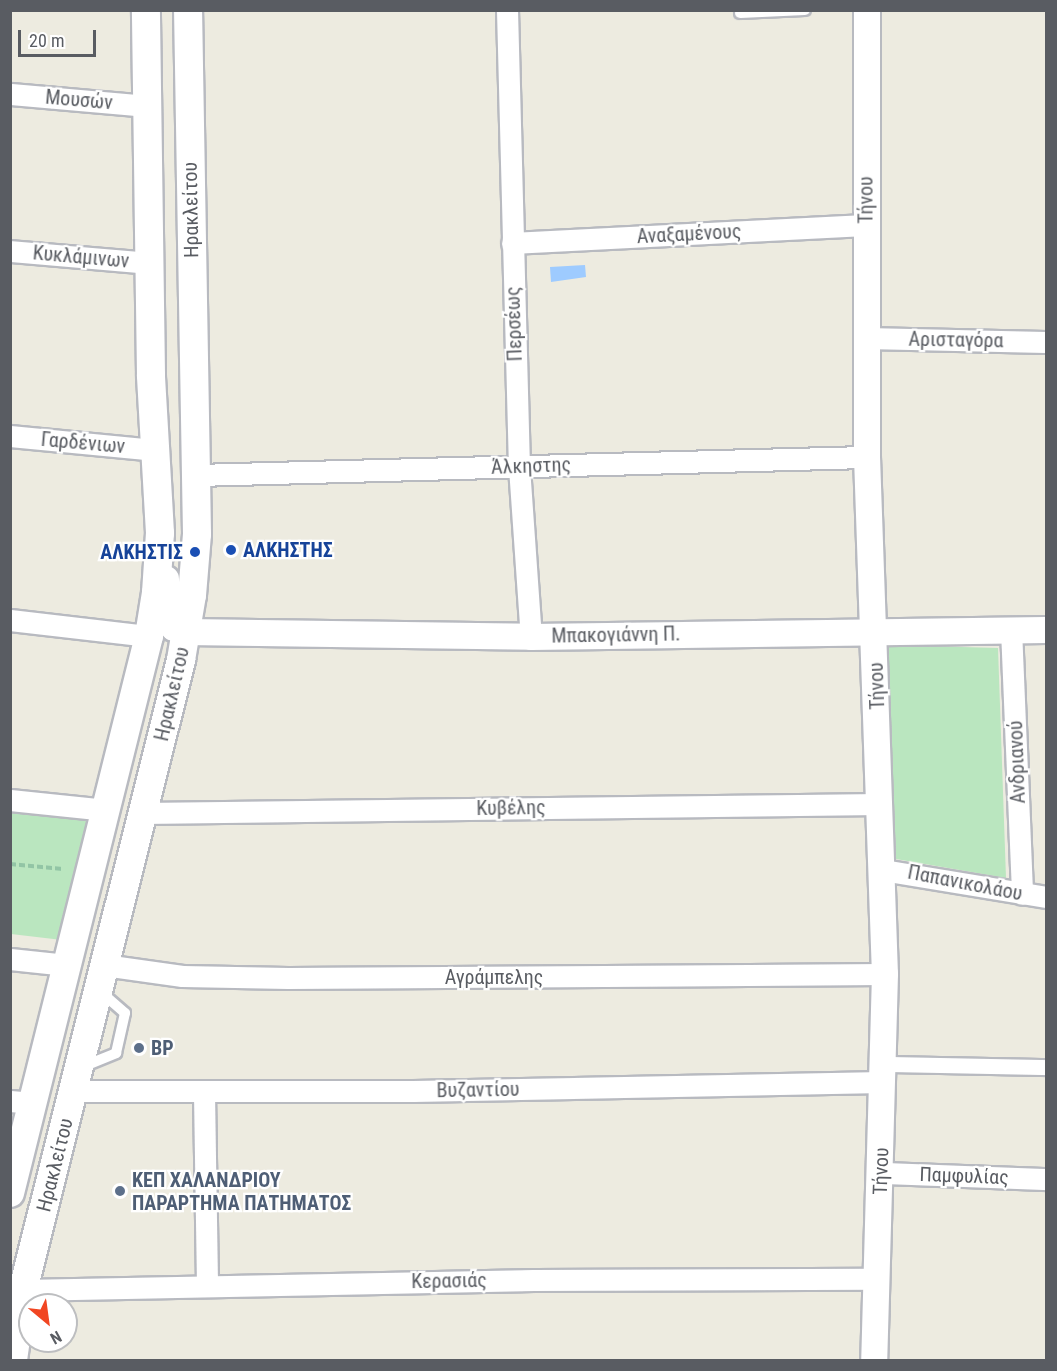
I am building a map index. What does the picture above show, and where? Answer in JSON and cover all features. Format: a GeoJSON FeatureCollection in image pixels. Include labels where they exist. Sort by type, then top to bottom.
{"type":"FeatureCollection","features":[{"type":"Feature","properties":{"kind":"main road","name":"Ηρακλείτου"},"geometry":{"type":"LineString","coordinates":[[10,1193],[22,1102],[67,965],[149,636],[159,517],[146,10]]}},
{"type":"Feature","properties":{"kind":"main road","name":"Ηρακλείτου"},"geometry":{"type":"LineString","coordinates":[[13,1360],[23,1290],[186,632],[197,534],[188,10]]}},
{"type":"Feature","properties":{"kind":"street","name":"Περσέως"},"geometry":{"type":"LineString","coordinates":[[507,10],[519,467],[531,637]]}},
{"type":"Feature","properties":{"kind":"street","name":"Τήνου"},"geometry":{"type":"LineString","coordinates":[[867,10],[865,225],[867,457],[876,630],[885,974],[882,1173],[875,1279],[874,1360]]}},
{"type":"Feature","properties":{"kind":"street","name":"Μουσών"},"geometry":{"type":"LineString","coordinates":[[10,94],[148,106]]}},
{"type":"Feature","properties":{"kind":"street","name":"Αναξαμένους"},"geometry":{"type":"LineString","coordinates":[[512,243],[865,225]]}},
{"type":"Feature","properties":{"kind":"street","name":"Κυκλάμινων"},"geometry":{"type":"LineString","coordinates":[[10,251],[151,263]]}},
{"type":"Feature","properties":{"kind":"street","name":"Αρισταγόρα"},"geometry":{"type":"LineString","coordinates":[[865,338],[1047,342]]}},
{"type":"Feature","properties":{"kind":"street","name":"Γαρδένιων"},"geometry":{"type":"LineString","coordinates":[[10,436],[156,450]]}},
{"type":"Feature","properties":{"kind":"street","name":"Άλκηστης"},"geometry":{"type":"LineString","coordinates":[[196,475],[867,457]]}},
{"type":"Feature","properties":{"kind":"street"},"geometry":{"type":"LineString","coordinates":[[159,517],[166,555],[167,619],[174,628],[186,632]]}},
{"type":"Feature","properties":{"kind":"street"},"geometry":{"type":"LineString","coordinates":[[10,620],[149,636]]}},
{"type":"Feature","properties":{"kind":"street","name":"Ανδριανού"},"geometry":{"type":"LineString","coordinates":[[1011,629],[1022,894]]}},
{"type":"Feature","properties":{"kind":"street","name":"Μπακογιάννη Π."},"geometry":{"type":"LineString","coordinates":[[186,632],[531,637],[876,630],[1047,630]]}},
{"type":"Feature","properties":{"kind":"street"},"geometry":{"type":"LineString","coordinates":[[10,800],[106,810]]}},
{"type":"Feature","properties":{"kind":"street","name":"Κυβέλης"},"geometry":{"type":"LineString","coordinates":[[142,813],[881,804]]}},
{"type":"Feature","properties":{"kind":"street","name":"Παπανικολάου"},"geometry":{"type":"LineString","coordinates":[[884,870],[1047,897]]}},
{"type":"Feature","properties":{"kind":"street"},"geometry":{"type":"LineString","coordinates":[[10,959],[67,965]]}},
{"type":"Feature","properties":{"kind":"street","name":"Αγράμπελης"},"geometry":{"type":"LineString","coordinates":[[101,977],[885,974]]}},
{"type":"Feature","properties":{"kind":"street"},"geometry":{"type":"LineString","coordinates":[[884,1073],[1047,1067]]}},
{"type":"Feature","properties":{"kind":"street","name":"Βυζαντίου"},"geometry":{"type":"LineString","coordinates":[[76,1080],[204,1093],[884,1073]]}},
{"type":"Feature","properties":{"kind":"street"},"geometry":{"type":"LineString","coordinates":[[204,1093],[207,1285]]}},
{"type":"Feature","properties":{"kind":"street","name":"Παμφυλίας"},"geometry":{"type":"LineString","coordinates":[[882,1173],[1047,1179]]}},
{"type":"Feature","properties":{"kind":"street","name":"Κερασιάς"},"geometry":{"type":"LineString","coordinates":[[23,1290],[207,1285],[875,1279]]}},
{"type":"Feature","properties":{"kind":"lane"},"geometry":{"type":"LineString","coordinates":[[740,13],[805,10]]}},
{"type":"Feature","properties":{"kind":"path"},"geometry":{"type":"LineString","coordinates":[[10,864],[90,872]]}},
{"type":"Feature","properties":{"kind":"green space"},"geometry":{"type":"Polygon","coordinates":[[[888,645],[998,648],[1006,878],[896,859],[888,645]]]}},
{"type":"Feature","properties":{"kind":"green space"},"geometry":{"type":"Polygon","coordinates":[[[10,805],[90,812],[62,940],[11,934],[10,805]]]}},
{"type":"Feature","properties":{"kind":"water"},"geometry":{"type":"Polygon","coordinates":[[[585,265],[586,277],[551,282],[550,267],[585,265]]]}},
{"type":"Feature","properties":{"kind":"place","name":"ΑΛΚΗΣΤΗΣ"},"geometry":{"type":"Point","coordinates":[231,550]}},
{"type":"Feature","properties":{"kind":"place","name":"ΑΛΚΗΣΤΙΣ"},"geometry":{"type":"Point","coordinates":[195,552]}},
{"type":"Feature","properties":{"kind":"place","name":"BP"},"geometry":{"type":"Point","coordinates":[139,1048]}},
{"type":"Feature","properties":{"kind":"place","name":"ΚΕΠ ΧΑΛΑΝΔΡΙΟΥ ΠΑΡΑΡΤΗΜΑ ΠΑΤΗΜΑΤΟΣ"},"geometry":{"type":"Point","coordinates":[120,1191]}}]}
